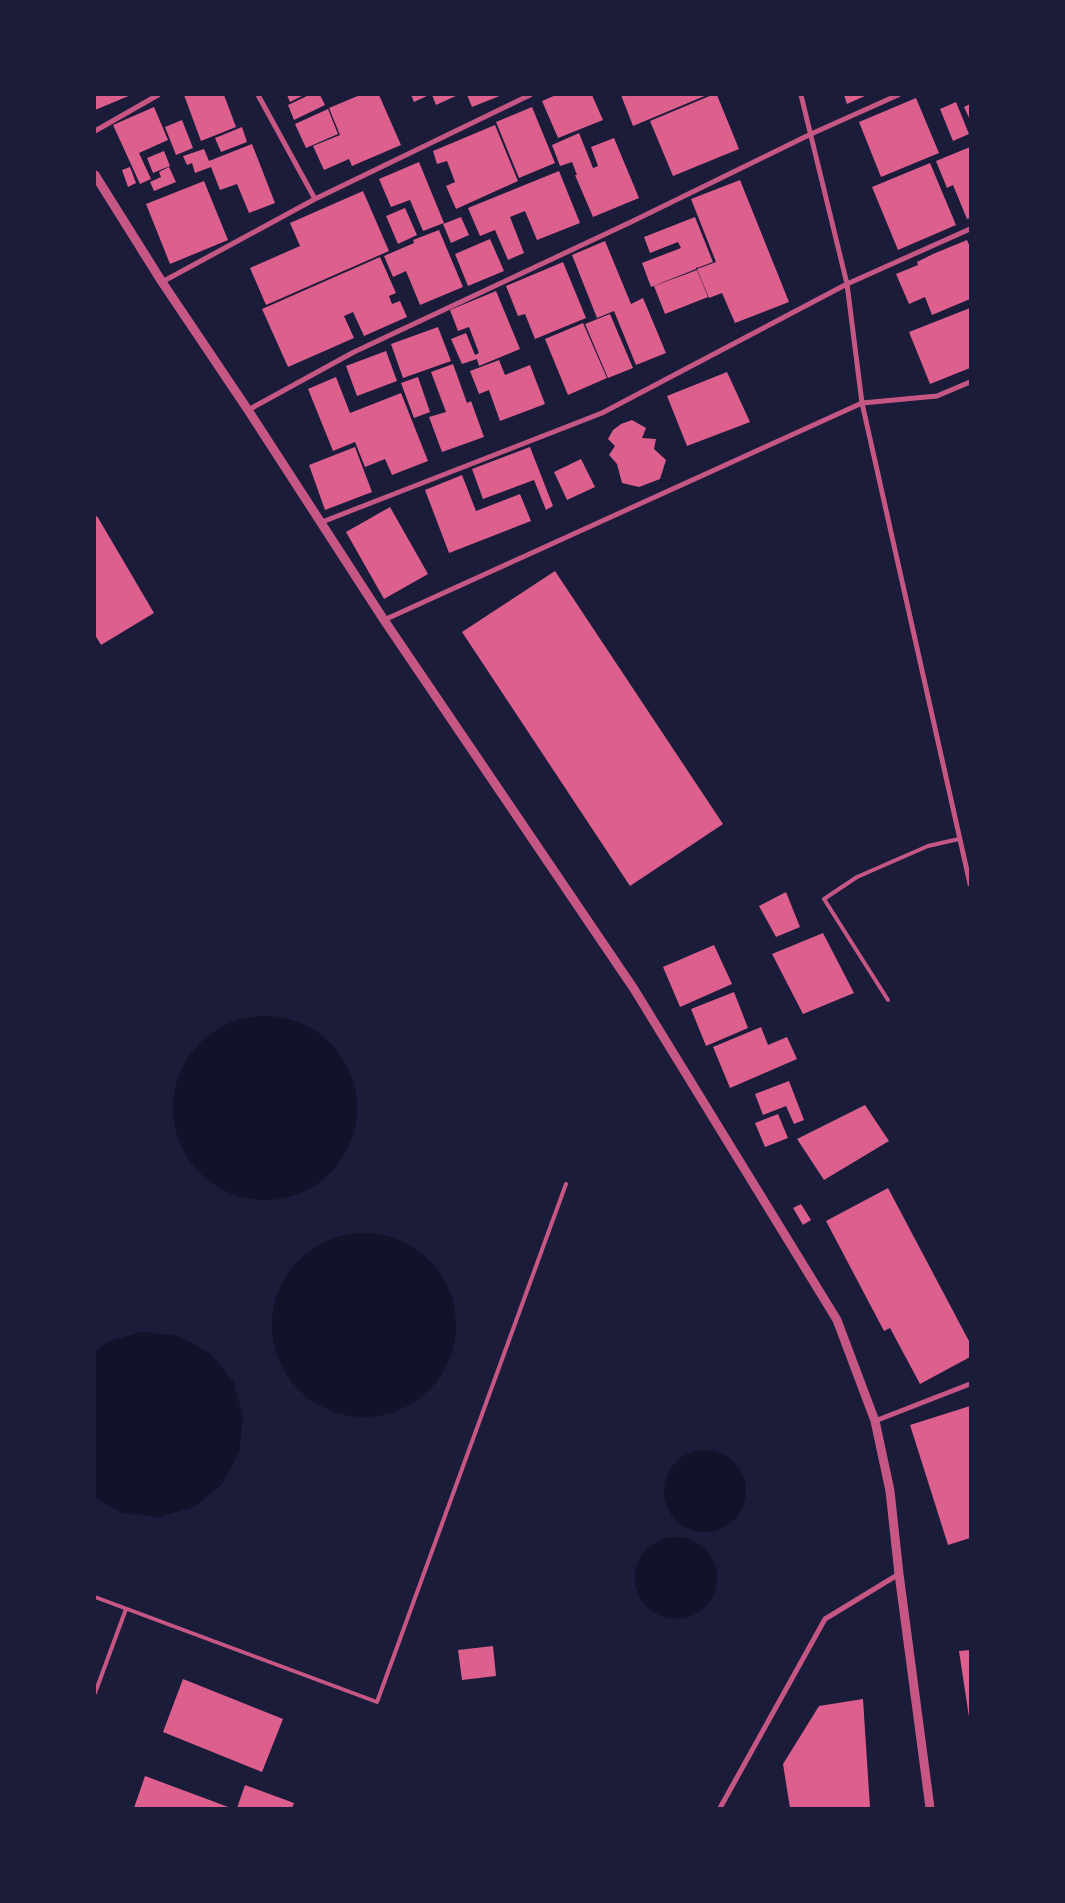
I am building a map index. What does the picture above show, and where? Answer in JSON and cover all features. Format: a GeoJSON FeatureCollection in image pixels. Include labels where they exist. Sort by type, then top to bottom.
{"type":"FeatureCollection","features":[{"type":"Feature","properties":{"kind":"street"},"geometry":{"type":"LineString","coordinates":[[95,131],[158,95]]}},
{"type":"Feature","properties":{"kind":"street"},"geometry":{"type":"LineString","coordinates":[[258,95],[315,199]]}},
{"type":"Feature","properties":{"kind":"street"},"geometry":{"type":"LineString","coordinates":[[162,282],[315,199],[530,95]]}},
{"type":"Feature","properties":{"kind":"street"},"geometry":{"type":"LineString","coordinates":[[801,95],[847,284],[862,403],[970,884]]}},
{"type":"Feature","properties":{"kind":"street"},"geometry":{"type":"LineString","coordinates":[[248,410],[354,352],[631,222],[811,134],[898,95]]}},
{"type":"Feature","properties":{"kind":"street"},"geometry":{"type":"LineString","coordinates":[[95,175],[162,282],[322,522],[384,620],[634,989],[837,1320],[875,1421],[890,1491],[930,1808]]}},
{"type":"Feature","properties":{"kind":"street"},"geometry":{"type":"LineString","coordinates":[[322,522],[602,413],[847,284],[970,229]]}},
{"type":"Feature","properties":{"kind":"street"},"geometry":{"type":"LineString","coordinates":[[384,620],[862,403],[937,396],[970,382]]}},
{"type":"Feature","properties":{"kind":"street"},"geometry":{"type":"LineString","coordinates":[[875,1421],[970,1384]]}},
{"type":"Feature","properties":{"kind":"street"},"geometry":{"type":"LineString","coordinates":[[720,1808],[824,1619],[899,1574]]}},
{"type":"Feature","properties":{"kind":"lane"},"geometry":{"type":"LineString","coordinates":[[888,1000],[824,900],[857,877],[928,846],[959,839]]}},
{"type":"Feature","properties":{"kind":"lane"},"geometry":{"type":"LineString","coordinates":[[95,1597],[377,1702],[566,1184]]}},
{"type":"Feature","properties":{"kind":"lane"},"geometry":{"type":"LineString","coordinates":[[95,1693],[126,1609]]}},
{"type":"Feature","properties":{"kind":"shaded area"},"geometry":{"type":"Polygon","coordinates":[[[265,1016],[283,1018],[300,1023],[330,1043],[350,1073],[355,1090],[357,1108],[355,1126],[350,1143],[330,1173],[300,1193],[283,1198],[265,1200],[247,1198],[230,1193],[200,1173],[180,1143],[175,1126],[173,1108],[175,1090],[180,1073],[200,1043],[230,1023],[247,1018],[265,1016]]]}},
{"type":"Feature","properties":{"kind":"shaded area"},"geometry":{"type":"Polygon","coordinates":[[[364,1233],[382,1235],[399,1240],[429,1260],[449,1290],[454,1307],[456,1325],[454,1343],[449,1360],[429,1390],[399,1410],[382,1415],[364,1417],[346,1415],[329,1410],[299,1390],[279,1360],[274,1343],[272,1325],[274,1307],[279,1290],[299,1260],[329,1240],[346,1235],[364,1233]]]}},
{"type":"Feature","properties":{"kind":"shaded area"},"geometry":{"type":"Polygon","coordinates":[[[142,1332],[178,1336],[210,1353],[233,1381],[243,1416],[239,1452],[222,1484],[194,1507],[159,1517],[123,1513],[95,1498],[95,1352],[107,1342],[142,1332]]]}},
{"type":"Feature","properties":{"kind":"shaded area"},"geometry":{"type":"Polygon","coordinates":[[[697,1450],[713,1450],[728,1457],[739,1468],[746,1483],[743,1507],[734,1520],[713,1532],[697,1532],[682,1525],[671,1514],[664,1499],[664,1483],[671,1468],[682,1457],[697,1450]]]}},
{"type":"Feature","properties":{"kind":"shaded area"},"geometry":{"type":"Polygon","coordinates":[[[668,1537],[684,1537],[699,1544],[710,1555],[717,1570],[714,1594],[705,1607],[684,1619],[668,1619],[653,1612],[642,1601],[635,1586],[635,1570],[642,1555],[653,1544],[668,1537]]]}},
{"type":"Feature","properties":{"kind":"building"},"geometry":{"type":"Polygon","coordinates":[[[95,95],[131,95],[95,110],[95,95]]]}},
{"type":"Feature","properties":{"kind":"building"},"geometry":{"type":"Polygon","coordinates":[[[184,95],[224,95],[236,127],[201,141],[184,95]]]}},
{"type":"Feature","properties":{"kind":"building"},"geometry":{"type":"Polygon","coordinates":[[[287,95],[304,95],[290,102],[287,95]]]}},
{"type":"Feature","properties":{"kind":"building"},"geometry":{"type":"Polygon","coordinates":[[[309,95],[320,95],[325,105],[294,120],[288,105],[309,95]]]}},
{"type":"Feature","properties":{"kind":"building"},"geometry":{"type":"Polygon","coordinates":[[[360,95],[379,95],[401,145],[352,166],[349,159],[324,170],[313,146],[340,135],[329,108],[360,95]]]}},
{"type":"Feature","properties":{"kind":"building"},"geometry":{"type":"Polygon","coordinates":[[[411,95],[429,95],[414,102],[411,95]]]}},
{"type":"Feature","properties":{"kind":"building"},"geometry":{"type":"Polygon","coordinates":[[[432,95],[458,95],[436,105],[432,95]]]}},
{"type":"Feature","properties":{"kind":"building"},"geometry":{"type":"Polygon","coordinates":[[[467,95],[502,95],[472,107],[467,95]]]}},
{"type":"Feature","properties":{"kind":"building"},"geometry":{"type":"Polygon","coordinates":[[[556,95],[592,95],[603,120],[558,138],[542,101],[556,95]]]}},
{"type":"Feature","properties":{"kind":"building"},"geometry":{"type":"Polygon","coordinates":[[[621,95],[707,95],[633,126],[621,95]]]}},
{"type":"Feature","properties":{"kind":"building"},"geometry":{"type":"Polygon","coordinates":[[[712,95],[717,95],[739,149],[673,176],[650,121],[712,95]]]}},
{"type":"Feature","properties":{"kind":"building"},"geometry":{"type":"Polygon","coordinates":[[[844,95],[867,95],[847,104],[844,95]]]}},
{"type":"Feature","properties":{"kind":"building"},"geometry":{"type":"Polygon","coordinates":[[[916,98],[939,153],[881,177],[859,122],[916,98]]]}},
{"type":"Feature","properties":{"kind":"building"},"geometry":{"type":"Polygon","coordinates":[[[956,102],[969,134],[953,141],[940,109],[956,102]]]}},
{"type":"Feature","properties":{"kind":"building"},"geometry":{"type":"Polygon","coordinates":[[[970,104],[970,120],[964,107],[970,104]]]}},
{"type":"Feature","properties":{"kind":"building"},"geometry":{"type":"Polygon","coordinates":[[[154,107],[168,140],[139,153],[151,179],[140,184],[113,125],[154,107]]]}},
{"type":"Feature","properties":{"kind":"building"},"geometry":{"type":"Polygon","coordinates":[[[532,107],[555,163],[519,178],[496,122],[532,107]]]}},
{"type":"Feature","properties":{"kind":"building"},"geometry":{"type":"Polygon","coordinates":[[[328,109],[338,134],[306,148],[295,124],[328,109]]]}},
{"type":"Feature","properties":{"kind":"building"},"geometry":{"type":"Polygon","coordinates":[[[182,120],[193,148],[176,155],[165,127],[182,120]]]}},
{"type":"Feature","properties":{"kind":"building"},"geometry":{"type":"Polygon","coordinates":[[[495,125],[518,181],[456,209],[446,186],[455,182],[447,161],[437,164],[433,151],[495,125]]]}},
{"type":"Feature","properties":{"kind":"building"},"geometry":{"type":"Polygon","coordinates":[[[242,127],[247,142],[221,152],[215,138],[242,127]]]}},
{"type":"Feature","properties":{"kind":"building"},"geometry":{"type":"Polygon","coordinates":[[[579,133],[593,168],[598,166],[591,147],[614,138],[639,198],[593,217],[575,175],[577,175],[572,162],[560,166],[552,145],[579,133]]]}},
{"type":"Feature","properties":{"kind":"building"},"geometry":{"type":"Polygon","coordinates":[[[252,144],[275,203],[249,213],[237,184],[220,190],[211,167],[195,173],[192,163],[187,165],[183,156],[204,149],[209,161],[252,144]]]}},
{"type":"Feature","properties":{"kind":"building"},"geometry":{"type":"Polygon","coordinates":[[[970,147],[970,218],[967,219],[953,185],[947,188],[936,161],[970,147]]]}},
{"type":"Feature","properties":{"kind":"building"},"geometry":{"type":"Polygon","coordinates":[[[164,151],[170,166],[153,173],[147,158],[164,151]]]}},
{"type":"Feature","properties":{"kind":"building"},"geometry":{"type":"Polygon","coordinates":[[[419,162],[444,223],[423,231],[410,200],[391,207],[379,179],[419,162]]]}},
{"type":"Feature","properties":{"kind":"building"},"geometry":{"type":"Polygon","coordinates":[[[930,163],[956,225],[898,250],[872,187],[930,163]]]}},
{"type":"Feature","properties":{"kind":"building"},"geometry":{"type":"Polygon","coordinates":[[[130,167],[136,183],[128,187],[122,170],[130,167]]]}},
{"type":"Feature","properties":{"kind":"building"},"geometry":{"type":"Polygon","coordinates":[[[169,167],[176,182],[154,191],[150,182],[161,177],[159,172],[169,167]]]}},
{"type":"Feature","properties":{"kind":"building"},"geometry":{"type":"Polygon","coordinates":[[[559,171],[580,223],[537,240],[525,211],[510,217],[524,253],[508,260],[495,230],[480,236],[468,208],[559,171]]]}},
{"type":"Feature","properties":{"kind":"building"},"geometry":{"type":"Polygon","coordinates":[[[740,180],[789,302],[735,323],[722,293],[709,298],[697,269],[716,262],[691,199],[740,180]]]}},
{"type":"Feature","properties":{"kind":"building"},"geometry":{"type":"Polygon","coordinates":[[[204,181],[228,240],[170,264],[146,204],[204,181]]]}},
{"type":"Feature","properties":{"kind":"building"},"geometry":{"type":"Polygon","coordinates":[[[363,191],[389,251],[266,305],[250,268],[300,246],[290,223],[363,191]]]}},
{"type":"Feature","properties":{"kind":"building"},"geometry":{"type":"Polygon","coordinates":[[[405,208],[417,235],[398,244],[386,216],[405,208]]]}},
{"type":"Feature","properties":{"kind":"building"},"geometry":{"type":"Polygon","coordinates":[[[461,217],[469,235],[451,243],[443,224],[461,217]]]}},
{"type":"Feature","properties":{"kind":"building"},"geometry":{"type":"Polygon","coordinates":[[[695,217],[713,262],[696,267],[696,269],[651,287],[642,263],[681,248],[678,242],[650,253],[644,237],[695,217]]]}},
{"type":"Feature","properties":{"kind":"building"},"geometry":{"type":"Polygon","coordinates":[[[439,230],[463,287],[420,305],[406,271],[393,277],[384,256],[414,243],[413,240],[439,230]]]}},
{"type":"Feature","properties":{"kind":"building"},"geometry":{"type":"Polygon","coordinates":[[[490,239],[504,271],[468,286],[455,254],[490,239]]]}},
{"type":"Feature","properties":{"kind":"building"},"geometry":{"type":"Polygon","coordinates":[[[967,240],[970,247],[970,299],[932,315],[925,297],[909,304],[896,274],[918,265],[917,262],[933,254],[967,240]]]}},
{"type":"Feature","properties":{"kind":"building"},"geometry":{"type":"Polygon","coordinates":[[[605,241],[631,304],[643,298],[666,353],[636,365],[614,311],[597,318],[572,255],[605,241]]]}},
{"type":"Feature","properties":{"kind":"building"},"geometry":{"type":"Polygon","coordinates":[[[380,257],[396,293],[389,296],[392,304],[400,301],[407,317],[364,336],[353,312],[344,316],[354,338],[288,367],[262,309],[380,257]]]}},
{"type":"Feature","properties":{"kind":"building"},"geometry":{"type":"Polygon","coordinates":[[[563,262],[586,318],[535,339],[525,314],[518,316],[506,286],[563,262]]]}},
{"type":"Feature","properties":{"kind":"building"},"geometry":{"type":"Polygon","coordinates":[[[697,270],[708,297],[665,314],[654,286],[697,270]]]}},
{"type":"Feature","properties":{"kind":"building"},"geometry":{"type":"Polygon","coordinates":[[[496,291],[520,349],[479,366],[477,359],[462,364],[451,339],[466,333],[475,355],[479,353],[469,327],[458,331],[450,310],[496,291]]]}},
{"type":"Feature","properties":{"kind":"building"},"geometry":{"type":"Polygon","coordinates":[[[970,308],[970,368],[930,384],[909,332],[970,308]]]}},
{"type":"Feature","properties":{"kind":"building"},"geometry":{"type":"Polygon","coordinates":[[[610,314],[633,368],[608,378],[585,324],[610,314]]]}},
{"type":"Feature","properties":{"kind":"building"},"geometry":{"type":"Polygon","coordinates":[[[583,323],[607,378],[568,395],[545,339],[583,323]]]}},
{"type":"Feature","properties":{"kind":"building"},"geometry":{"type":"Polygon","coordinates":[[[438,327],[451,361],[403,378],[391,344],[438,327]]]}},
{"type":"Feature","properties":{"kind":"building"},"geometry":{"type":"Polygon","coordinates":[[[386,351],[397,381],[357,396],[346,366],[386,351]]]}},
{"type":"Feature","properties":{"kind":"building"},"geometry":{"type":"Polygon","coordinates":[[[499,360],[505,375],[530,365],[545,404],[500,421],[489,390],[479,394],[470,371],[499,360]]]}},
{"type":"Feature","properties":{"kind":"building"},"geometry":{"type":"Polygon","coordinates":[[[453,364],[467,403],[471,401],[484,437],[442,452],[429,417],[446,412],[431,372],[453,364]]]}},
{"type":"Feature","properties":{"kind":"building"},"geometry":{"type":"Polygon","coordinates":[[[727,372],[750,422],[687,446],[667,396],[727,372]]]}},
{"type":"Feature","properties":{"kind":"building"},"geometry":{"type":"Polygon","coordinates":[[[336,377],[350,413],[401,393],[428,461],[392,475],[385,459],[365,467],[355,442],[333,451],[308,389],[336,377]]]}},
{"type":"Feature","properties":{"kind":"building"},"geometry":{"type":"Polygon","coordinates":[[[418,377],[430,412],[414,418],[401,383],[418,377]]]}},
{"type":"Feature","properties":{"kind":"building"},"geometry":{"type":"Polygon","coordinates":[[[632,420],[646,428],[642,438],[656,439],[654,449],[666,460],[660,479],[639,487],[622,483],[617,464],[609,455],[615,446],[608,439],[613,430],[621,424],[632,420]]]}},
{"type":"Feature","properties":{"kind":"building"},"geometry":{"type":"Polygon","coordinates":[[[355,447],[372,492],[325,510],[309,465],[355,447]]]}},
{"type":"Feature","properties":{"kind":"building"},"geometry":{"type":"Polygon","coordinates":[[[530,447],[553,506],[546,510],[534,480],[483,499],[472,469],[530,447]]]}},
{"type":"Feature","properties":{"kind":"building"},"geometry":{"type":"Polygon","coordinates":[[[581,459],[595,487],[567,500],[554,472],[581,459]]]}},
{"type":"Feature","properties":{"kind":"building"},"geometry":{"type":"Polygon","coordinates":[[[462,475],[476,511],[520,494],[531,521],[449,553],[425,490],[462,475]]]}},
{"type":"Feature","properties":{"kind":"building"},"geometry":{"type":"Polygon","coordinates":[[[390,507],[428,574],[384,599],[346,532],[390,507]]]}},
{"type":"Feature","properties":{"kind":"building"},"geometry":{"type":"Polygon","coordinates":[[[97,516],[154,613],[101,645],[95,635],[95,518],[97,516]]]}},
{"type":"Feature","properties":{"kind":"building"},"geometry":{"type":"Polygon","coordinates":[[[555,571],[723,824],[630,886],[462,632],[555,571]]]}},
{"type":"Feature","properties":{"kind":"building"},"geometry":{"type":"Polygon","coordinates":[[[786,892],[800,927],[776,937],[759,906],[786,892]]]}},
{"type":"Feature","properties":{"kind":"building"},"geometry":{"type":"Polygon","coordinates":[[[823,933],[854,993],[803,1014],[772,954],[823,933]]]}},
{"type":"Feature","properties":{"kind":"building"},"geometry":{"type":"Polygon","coordinates":[[[714,945],[732,984],[680,1007],[663,967],[714,945]]]}},
{"type":"Feature","properties":{"kind":"building"},"geometry":{"type":"Polygon","coordinates":[[[734,992],[748,1028],[706,1046],[691,1009],[734,992]]]}},
{"type":"Feature","properties":{"kind":"building"},"geometry":{"type":"Polygon","coordinates":[[[761,1027],[768,1045],[787,1037],[797,1059],[730,1088],[713,1047],[761,1027]]]}},
{"type":"Feature","properties":{"kind":"building"},"geometry":{"type":"Polygon","coordinates":[[[789,1081],[804,1120],[794,1124],[786,1106],[763,1115],[755,1094],[789,1081]]]}},
{"type":"Feature","properties":{"kind":"building"},"geometry":{"type":"Polygon","coordinates":[[[865,1105],[889,1141],[824,1180],[797,1139],[865,1105]]]}},
{"type":"Feature","properties":{"kind":"building"},"geometry":{"type":"Polygon","coordinates":[[[778,1114],[788,1138],[765,1147],[755,1123],[778,1114]]]}},
{"type":"Feature","properties":{"kind":"building"},"geometry":{"type":"Polygon","coordinates":[[[888,1188],[970,1343],[970,1357],[920,1384],[890,1328],[884,1331],[826,1221],[888,1188]]]}},
{"type":"Feature","properties":{"kind":"building"},"geometry":{"type":"Polygon","coordinates":[[[801,1204],[811,1220],[803,1225],[793,1208],[801,1204]]]}},
{"type":"Feature","properties":{"kind":"building"},"geometry":{"type":"Polygon","coordinates":[[[970,1406],[970,1538],[948,1545],[910,1425],[970,1406]]]}},
{"type":"Feature","properties":{"kind":"building"},"geometry":{"type":"Polygon","coordinates":[[[493,1646],[496,1676],[462,1680],[458,1650],[493,1646]]]}},
{"type":"Feature","properties":{"kind":"building"},"geometry":{"type":"Polygon","coordinates":[[[970,1650],[970,1717],[969,1717],[959,1651],[970,1650]]]}},
{"type":"Feature","properties":{"kind":"building"},"geometry":{"type":"Polygon","coordinates":[[[183,1679],[283,1719],[262,1772],[163,1732],[183,1679]]]}},
{"type":"Feature","properties":{"kind":"building"},"geometry":{"type":"Polygon","coordinates":[[[863,1699],[870,1808],[790,1808],[783,1764],[819,1706],[863,1699]]]}},
{"type":"Feature","properties":{"kind":"building"},"geometry":{"type":"Polygon","coordinates":[[[145,1776],[231,1808],[134,1808],[145,1776]]]}},
{"type":"Feature","properties":{"kind":"building"},"geometry":{"type":"Polygon","coordinates":[[[245,1785],[294,1803],[292,1808],[237,1808],[245,1785]]]}}]}
